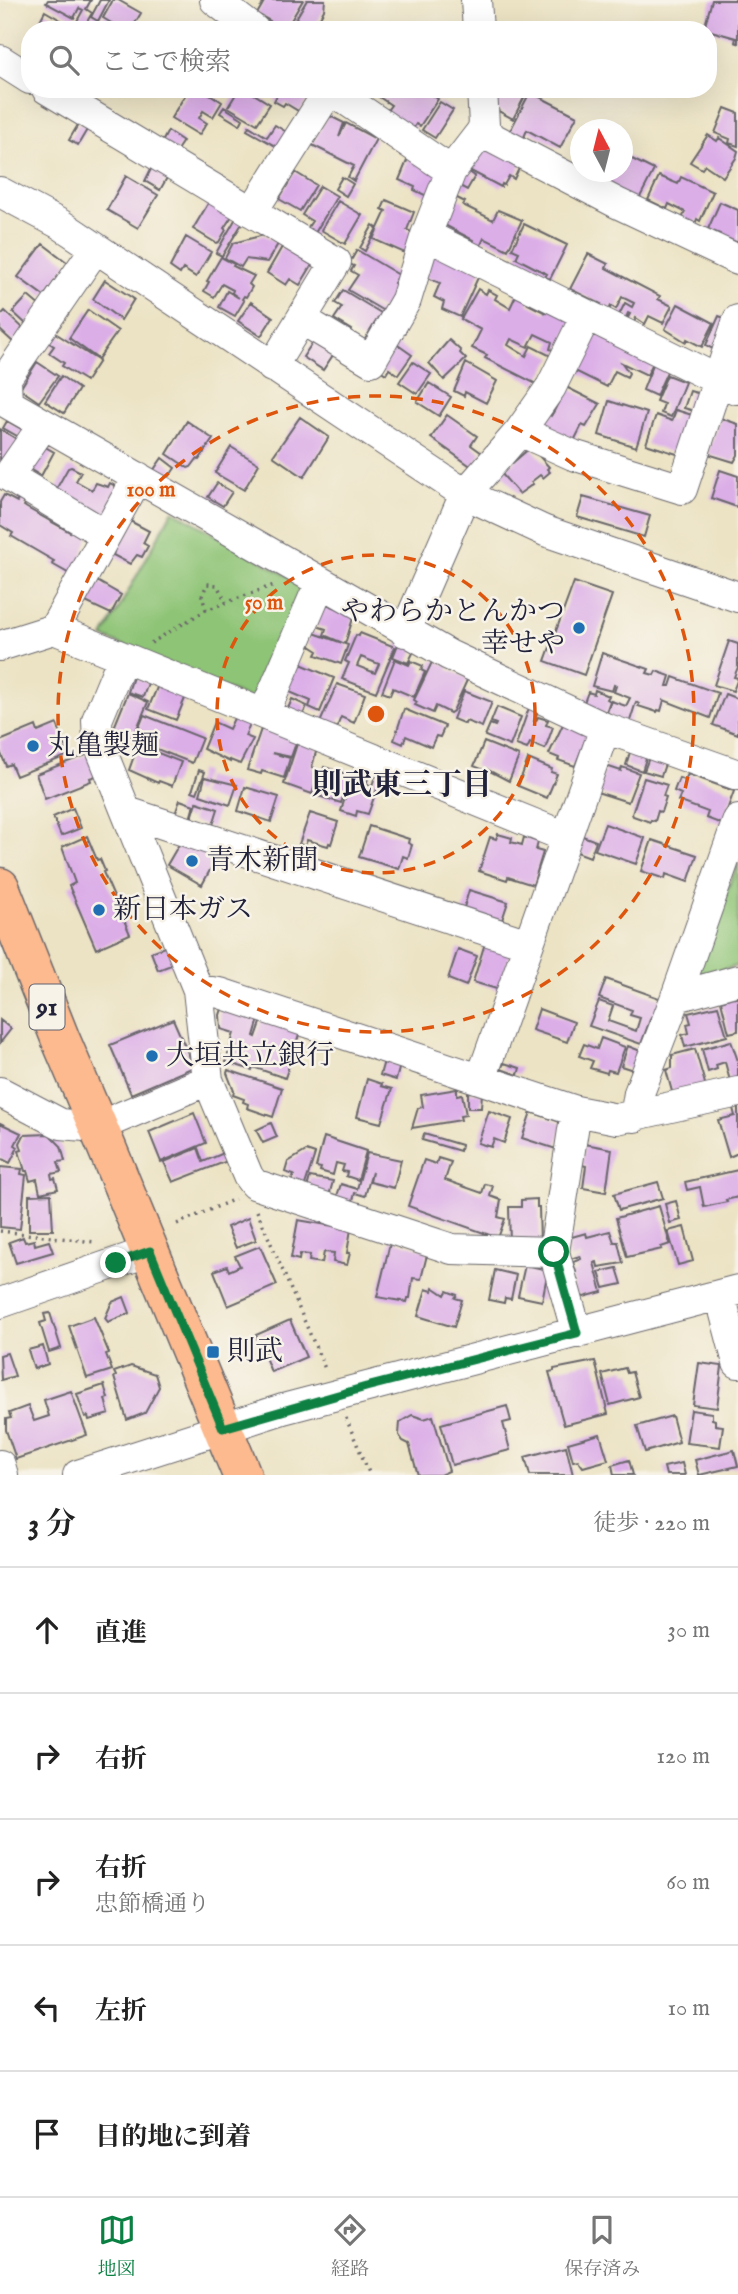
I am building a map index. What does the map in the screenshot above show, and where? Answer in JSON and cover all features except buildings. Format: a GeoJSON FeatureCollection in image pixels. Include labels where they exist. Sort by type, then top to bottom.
{"type":"FeatureCollection","features":[{"type":"Feature","properties":{"kind":"main road","name":"91"},"geometry":{"type":"LineString","coordinates":[[2,896],[242,1475]]}},
{"type":"Feature","properties":{"kind":"street"},"geometry":{"type":"LineString","coordinates":[[215,0],[242,21]]}},
{"type":"Feature","properties":{"kind":"street"},"geometry":{"type":"LineString","coordinates":[[477,0],[478,21]]}},
{"type":"Feature","properties":{"kind":"street"},"geometry":{"type":"LineString","coordinates":[[0,60],[21,73]]}},
{"type":"Feature","properties":{"kind":"street"},"geometry":{"type":"LineString","coordinates":[[62,98],[336,262],[272,367]]}},
{"type":"Feature","properties":{"kind":"street"},"geometry":{"type":"LineString","coordinates":[[252,212],[324,98]]}},
{"type":"Feature","properties":{"kind":"street"},"geometry":{"type":"LineString","coordinates":[[343,98],[451,171]]}},
{"type":"Feature","properties":{"kind":"street"},"geometry":{"type":"LineString","coordinates":[[303,320],[371,361],[406,300],[426,235],[451,171],[484,125],[482,98]]}},
{"type":"Feature","properties":{"kind":"street"},"geometry":{"type":"LineString","coordinates":[[481,132],[617,203],[738,260]]}},
{"type":"Feature","properties":{"kind":"street"},"geometry":{"type":"LineString","coordinates":[[0,192],[60,224],[464,494],[545,531],[738,597]]}},
{"type":"Feature","properties":{"kind":"street"},"geometry":{"type":"LineString","coordinates":[[426,235],[729,385]]}},
{"type":"Feature","properties":{"kind":"street"},"geometry":{"type":"LineString","coordinates":[[95,249],[6,378],[7,403],[138,477],[316,594],[405,632],[605,728],[738,775]]}},
{"type":"Feature","properties":{"kind":"street"},"geometry":{"type":"LineString","coordinates":[[405,632],[464,494],[520,431],[551,387],[586,316]]}},
{"type":"Feature","properties":{"kind":"street"},"geometry":{"type":"LineString","coordinates":[[520,431],[573,455],[682,489],[729,385],[738,320]]}},
{"type":"Feature","properties":{"kind":"street"},"geometry":{"type":"LineString","coordinates":[[44,424],[8,476],[106,535]]}},
{"type":"Feature","properties":{"kind":"street"},"geometry":{"type":"LineString","coordinates":[[54,629],[138,477]]}},
{"type":"Feature","properties":{"kind":"street"},"geometry":{"type":"LineString","coordinates":[[264,714],[316,594]]}},
{"type":"Feature","properties":{"kind":"street"},"geometry":{"type":"LineString","coordinates":[[0,646],[54,629],[566,838]]}},
{"type":"Feature","properties":{"kind":"street"},"geometry":{"type":"LineString","coordinates":[[132,660],[97,720],[98,742],[198,990],[208,1080],[252,1188],[452,1249],[554,1252]]}},
{"type":"Feature","properties":{"kind":"street"},"geometry":{"type":"LineString","coordinates":[[481,1079],[605,728]]}},
{"type":"Feature","properties":{"kind":"street"},"geometry":{"type":"LineString","coordinates":[[127,812],[528,944]]}},
{"type":"Feature","properties":{"kind":"street"},"geometry":{"type":"LineString","coordinates":[[635,1116],[639,1093],[738,820]]}},
{"type":"Feature","properties":{"kind":"street"},"geometry":{"type":"LineString","coordinates":[[676,997],[738,980]]}},
{"type":"Feature","properties":{"kind":"street"},"geometry":{"type":"LineString","coordinates":[[198,990],[220,993],[576,1111],[617,1119],[738,1092]]}},
{"type":"Feature","properties":{"kind":"street"},"geometry":{"type":"LineString","coordinates":[[0,1092],[61,1124],[97,1127],[208,1080]]}},
{"type":"Feature","properties":{"kind":"street"},"geometry":{"type":"LineString","coordinates":[[576,1111],[554,1252],[577,1333]]}},
{"type":"Feature","properties":{"kind":"street"},"geometry":{"type":"LineString","coordinates":[[0,1303],[150,1251]]}},
{"type":"Feature","properties":{"kind":"street"},"geometry":{"type":"LineString","coordinates":[[78,1475],[319,1400],[729,1292],[738,1363]]}},
{"type":"Feature","properties":{"kind":"street"},"geometry":{"type":"LineString","coordinates":[[0,1465],[3,1475]]}},
{"type":"Feature","properties":{"kind":"path"},"geometry":{"type":"LineString","coordinates":[[206,610],[202,596],[207,584],[216,585],[226,602]]}},
{"type":"Feature","properties":{"kind":"path"},"geometry":{"type":"LineString","coordinates":[[132,660],[152,642],[206,610],[226,602],[274,585],[316,594]]}},
{"type":"Feature","properties":{"kind":"path"},"geometry":{"type":"LineString","coordinates":[[177,1224],[252,1188],[328,1375]]}},
{"type":"Feature","properties":{"kind":"path"},"geometry":{"type":"LineString","coordinates":[[0,1231],[106,1243]]}},
{"type":"Feature","properties":{"kind":"path"},"geometry":{"type":"LineString","coordinates":[[345,1416],[370,1475]]}},
{"type":"Feature","properties":{"kind":"green space"},"geometry":{"type":"Polygon","coordinates":[[[173,510],[303,585],[306,595],[261,696],[252,700],[103,637],[173,510]]]}},
{"type":"Feature","properties":{"kind":"green space"},"geometry":{"type":"Polygon","coordinates":[[[738,862],[738,966],[701,975],[697,969],[738,862]]]}},
{"type":"Feature","properties":{"kind":"place","name":"やわらかとんかつ 幸せや"},"geometry":{"type":"Point","coordinates":[579,628]}},
{"type":"Feature","properties":{"kind":"place","name":"丸亀製麺"},"geometry":{"type":"Point","coordinates":[33,746]}},
{"type":"Feature","properties":{"kind":"place","name":"青木新聞"},"geometry":{"type":"Point","coordinates":[192,861]}},
{"type":"Feature","properties":{"kind":"place","name":"新日本ガス"},"geometry":{"type":"Point","coordinates":[99,910]}},
{"type":"Feature","properties":{"kind":"place","name":"大垣共立銀行"},"geometry":{"type":"Point","coordinates":[152,1056]}},
{"type":"Feature","properties":{"kind":"place","name":"則武"},"geometry":{"type":"Point","coordinates":[213,1352]}},
{"type":"Feature","properties":{"kind":"district","name":"則武東三丁目"},"geometry":{"type":"Point","coordinates":[402,786]}},
{"type":"Feature","properties":{"kind":"route"},"geometry":{"type":"LineString","coordinates":[[116,1263],[150,1251],[223,1428],[283,1409],[577,1333],[554,1252]]}}]}
